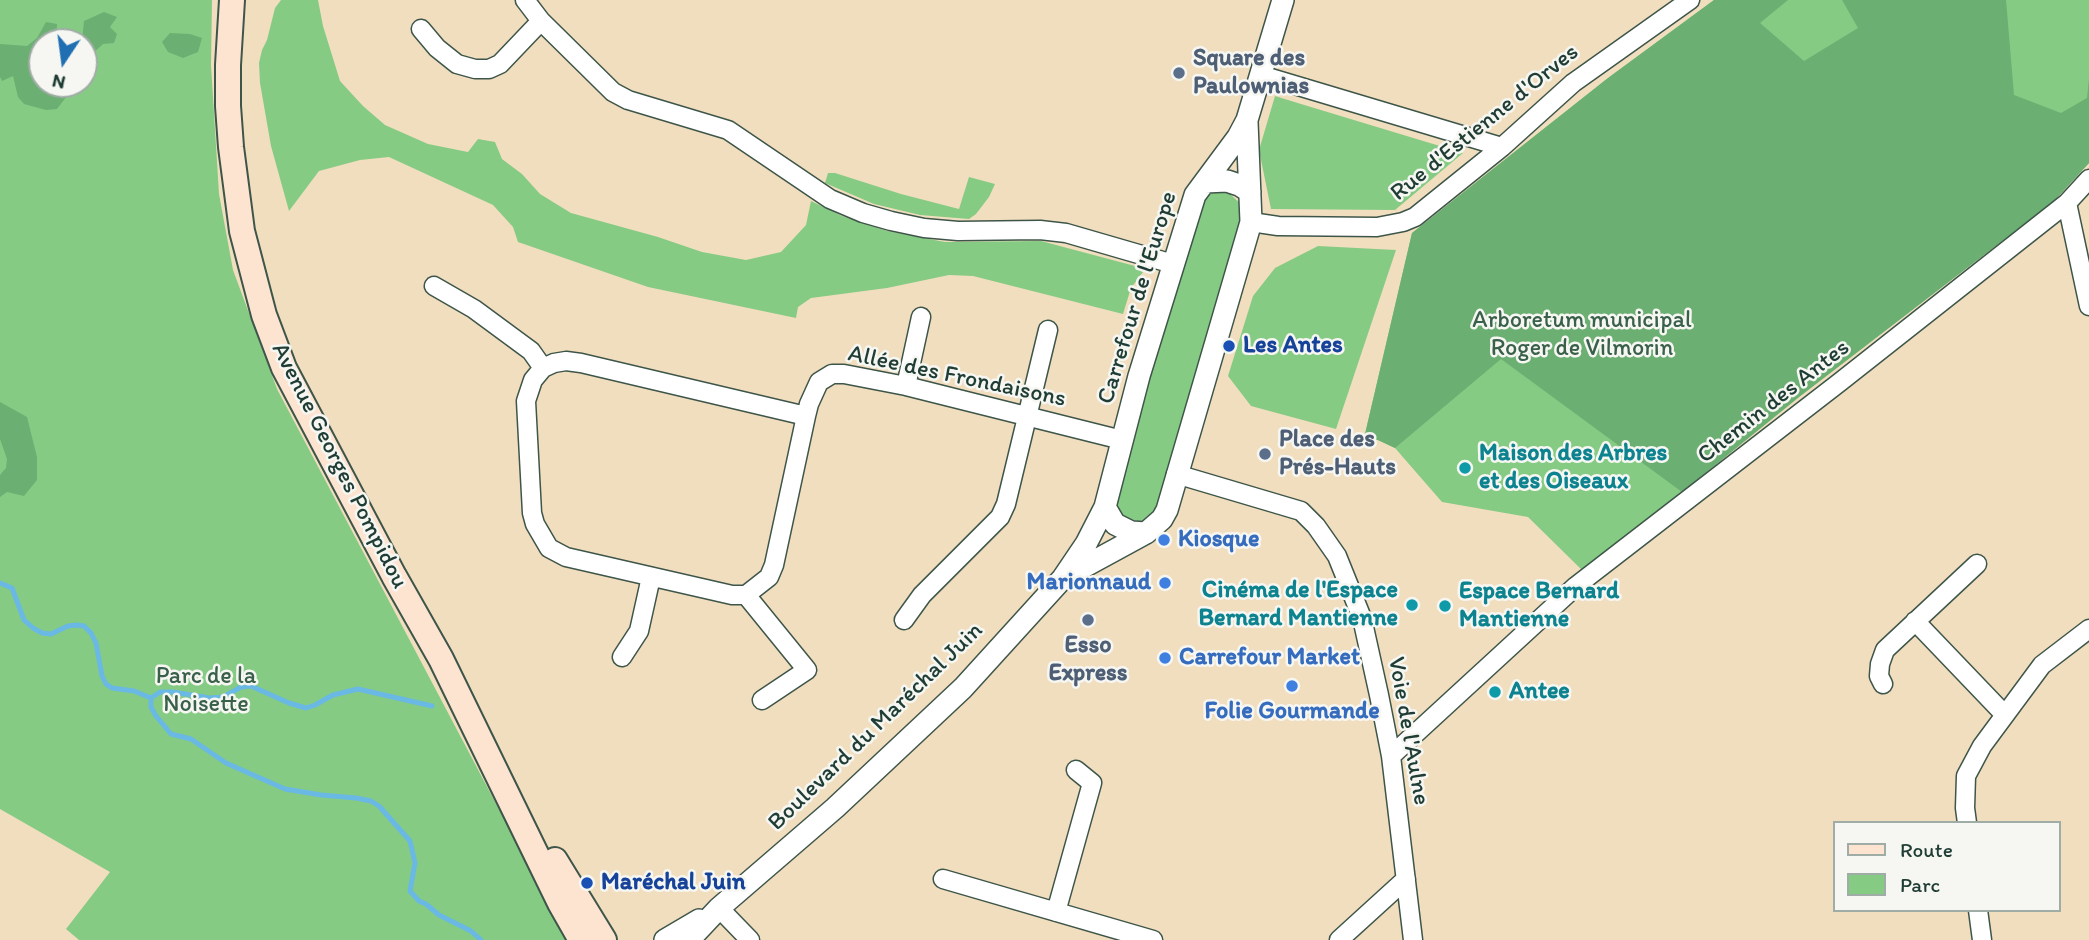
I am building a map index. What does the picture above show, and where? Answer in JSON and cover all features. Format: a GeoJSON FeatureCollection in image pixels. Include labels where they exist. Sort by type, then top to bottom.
{"type":"FeatureCollection","features":[{"type":"Feature","properties":{"kind":"main road","name":"Avenue Georges Pompidou"},"geometry":{"type":"LineString","coordinates":[[232,0],[228,65],[231,147],[242,231],[264,315],[284,368],[441,659],[581,940]]}},
{"type":"Feature","properties":{"kind":"main road","name":"Avenue Georges Pompidou"},"geometry":{"type":"LineString","coordinates":[[486,749],[604,940]]}},
{"type":"Feature","properties":{"kind":"main road"},"geometry":{"type":"LineString","coordinates":[[561,903],[573,940]]}},
{"type":"Feature","properties":{"kind":"street"},"geometry":{"type":"LineString","coordinates":[[525,0],[541,21],[613,92],[628,100],[728,130],[830,199],[863,213],[902,223],[958,231],[1040,230],[1066,233],[1173,264]]}},
{"type":"Feature","properties":{"kind":"street"},"geometry":{"type":"LineString","coordinates":[[1205,182],[1247,120],[1283,0]]}},
{"type":"Feature","properties":{"kind":"street","name":"Rue d'Estienne d'Orves"},"geometry":{"type":"LineString","coordinates":[[1251,222],[1278,226],[1377,227],[1415,217],[1502,147],[1573,83],[1690,0]]}},
{"type":"Feature","properties":{"kind":"street"},"geometry":{"type":"LineString","coordinates":[[421,29],[437,48],[457,64],[475,69],[489,69],[500,64],[541,21]]}},
{"type":"Feature","properties":{"kind":"street"},"geometry":{"type":"LineString","coordinates":[[1261,75],[1502,147]]}},
{"type":"Feature","properties":{"kind":"street"},"geometry":{"type":"LineString","coordinates":[[1105,507],[1115,524],[1132,532],[1146,533],[1162,519],[1167,510],[1251,222],[1247,120]]}},
{"type":"Feature","properties":{"kind":"street","name":"Chemin des Antes"},"geometry":{"type":"LineString","coordinates":[[1391,756],[1576,586],[2067,202],[2089,179]]}},
{"type":"Feature","properties":{"kind":"street","name":"Carrefour de l'Europe"},"geometry":{"type":"LineString","coordinates":[[1105,507],[1122,440],[1195,195],[1205,182],[1227,181],[1250,192]]}},
{"type":"Feature","properties":{"kind":"street"},"geometry":{"type":"LineString","coordinates":[[2067,202],[2089,306]]}},
{"type":"Feature","properties":{"kind":"street"},"geometry":{"type":"LineString","coordinates":[[434,286],[474,309],[531,351],[543,368]]}},
{"type":"Feature","properties":{"kind":"street"},"geometry":{"type":"LineString","coordinates":[[906,386],[921,317]]}},
{"type":"Feature","properties":{"kind":"street"},"geometry":{"type":"LineString","coordinates":[[904,620],[922,595],[1000,517],[1006,504],[1048,330]]}},
{"type":"Feature","properties":{"kind":"street"},"geometry":{"type":"LineString","coordinates":[[762,700],[807,670],[746,595],[732,595],[566,557],[549,548],[541,538],[531,513],[526,401],[529,389],[543,368],[566,361],[806,416]]}},
{"type":"Feature","properties":{"kind":"street","name":"Allée des Frondaisons"},"geometry":{"type":"LineString","coordinates":[[746,595],[769,577],[774,565],[813,392],[820,382],[832,374],[906,386],[1122,440]]}},
{"type":"Feature","properties":{"kind":"street","name":"Voie de l'Aulne"},"geometry":{"type":"LineString","coordinates":[[1177,474],[1301,511],[1316,526],[1337,556],[1360,611],[1391,756],[1413,940]]}},
{"type":"Feature","properties":{"kind":"street","name":"Boulevard du Maréchal Juin"},"geometry":{"type":"LineString","coordinates":[[689,940],[719,908],[835,808],[963,688],[1063,578],[1086,544],[1105,507]]}},
{"type":"Feature","properties":{"kind":"street","name":"Boulevard du Maréchal Juin"},"geometry":{"type":"LineString","coordinates":[[1063,578],[1146,533]]}},
{"type":"Feature","properties":{"kind":"street"},"geometry":{"type":"LineString","coordinates":[[1883,684],[1879,676],[1885,650],[1977,564]]}},
{"type":"Feature","properties":{"kind":"street"},"geometry":{"type":"LineString","coordinates":[[622,657],[639,631],[651,577]]}},
{"type":"Feature","properties":{"kind":"street"},"geometry":{"type":"LineString","coordinates":[[1915,621],[2006,715]]}},
{"type":"Feature","properties":{"kind":"street"},"geometry":{"type":"LineString","coordinates":[[1967,821],[1966,776],[1982,746],[2042,665],[2089,629]]}},
{"type":"Feature","properties":{"kind":"street"},"geometry":{"type":"LineString","coordinates":[[1056,912],[1092,783],[1076,770]]}},
{"type":"Feature","properties":{"kind":"street"},"geometry":{"type":"LineString","coordinates":[[943,879],[1153,940]]}},
{"type":"Feature","properties":{"kind":"street"},"geometry":{"type":"LineString","coordinates":[[1339,940],[1406,879]]}},
{"type":"Feature","properties":{"kind":"street"},"geometry":{"type":"LineString","coordinates":[[719,908],[750,940]]}},
{"type":"Feature","properties":{"kind":"street","name":"Boulevard du Maréchal Juin"},"geometry":{"type":"LineString","coordinates":[[665,940],[719,908]]}},
{"type":"Feature","properties":{"kind":"street"},"geometry":{"type":"LineString","coordinates":[[1978,912],[1982,940]]}},
{"type":"Feature","properties":{"kind":"green space","name":"Parc de la Noisette"},"geometry":{"type":"Polygon","coordinates":[[[0,0],[212,0],[211,65],[219,194],[233,270],[277,389],[568,940],[79,940],[66,929],[110,872],[0,809],[0,0]]]}},
{"type":"Feature","properties":{"kind":"green space"},"geometry":{"type":"Polygon","coordinates":[[[281,0],[318,0],[340,81],[385,125],[428,144],[468,152],[478,139],[495,142],[502,159],[522,174],[540,194],[571,213],[702,252],[746,260],[781,252],[806,225],[811,201],[842,216],[887,231],[945,242],[1041,241],[1135,266],[1143,272],[1131,288],[1123,314],[973,276],[949,275],[887,288],[811,298],[798,307],[796,318],[648,287],[518,242],[513,227],[493,205],[389,157],[360,160],[319,171],[289,211],[271,146],[259,63],[275,8],[281,0]]]}},
{"type":"Feature","properties":{"kind":"green space","name":"Arboretum municipal Roger de Vilmorin"},"geometry":{"type":"Polygon","coordinates":[[[1714,0],[2089,0],[2089,163],[2054,201],[1799,397],[1584,572],[1528,517],[1442,502],[1395,448],[1365,434],[1412,233],[1608,78],[1714,0]]]}},
{"type":"Feature","properties":{"kind":"green space","name":"Arboretum municipal Roger de Vilmorin"},"geometry":{"type":"Polygon","coordinates":[[[1714,0],[1788,0],[1760,23],[1804,61],[1858,28],[1842,0],[2006,0],[2014,95],[2061,113],[2087,98],[2089,78],[2089,163],[2054,201],[1799,397],[1682,492],[1501,359],[1395,448],[1365,434],[1412,233],[1608,78],[1714,0]]]}},
{"type":"Feature","properties":{"kind":"green space"},"geometry":{"type":"Polygon","coordinates":[[[104,12],[117,17],[110,27],[117,34],[114,43],[103,44],[98,49],[98,28],[83,28],[84,21],[104,12]]]}},
{"type":"Feature","properties":{"kind":"green space"},"geometry":{"type":"Polygon","coordinates":[[[46,22],[57,24],[57,28],[43,28],[46,22]]]}},
{"type":"Feature","properties":{"kind":"green space"},"geometry":{"type":"Polygon","coordinates":[[[170,33],[202,38],[198,52],[183,58],[168,52],[162,42],[170,33]]]}},
{"type":"Feature","properties":{"kind":"green space"},"geometry":{"type":"Polygon","coordinates":[[[0,44],[27,46],[28,98],[65,98],[57,109],[46,110],[24,104],[18,97],[13,76],[2,81],[0,77],[0,44]]]}},
{"type":"Feature","properties":{"kind":"green space"},"geometry":{"type":"Polygon","coordinates":[[[1275,96],[1463,153],[1395,210],[1271,209],[1259,150],[1275,96]]]}},
{"type":"Feature","properties":{"kind":"green space"},"geometry":{"type":"Polygon","coordinates":[[[828,173],[959,209],[969,177],[995,184],[989,197],[969,219],[920,215],[874,204],[825,183],[828,173]]]}},
{"type":"Feature","properties":{"kind":"green space"},"geometry":{"type":"Polygon","coordinates":[[[1214,191],[1230,194],[1242,205],[1242,220],[1156,516],[1142,522],[1125,518],[1116,507],[1140,401],[1205,197],[1214,191]]]}},
{"type":"Feature","properties":{"kind":"green space"},"geometry":{"type":"Polygon","coordinates":[[[1318,246],[1396,250],[1336,429],[1251,406],[1228,376],[1253,296],[1275,268],[1318,246]]]}},
{"type":"Feature","properties":{"kind":"green space"},"geometry":{"type":"Polygon","coordinates":[[[0,402],[27,417],[37,457],[37,480],[24,496],[7,492],[0,497],[0,475],[6,468],[7,459],[0,439],[0,402]]]}},
{"type":"Feature","properties":{"kind":"waterway"},"geometry":{"type":"LineString","coordinates":[[0,583],[12,588],[24,620],[42,633],[51,634],[68,626],[84,626],[96,643],[106,684],[151,698],[151,707],[171,734],[191,739],[226,763],[285,789],[356,798],[379,806],[410,841],[415,863],[410,891],[439,915],[471,931],[481,940]]}},
{"type":"Feature","properties":{"kind":"waterway"},"geometry":{"type":"LineString","coordinates":[[151,698],[160,692],[223,697],[241,687],[251,686],[306,708],[333,695],[358,689],[432,706]]}},
{"type":"Feature","properties":{"kind":"place","name":"Square des Paulownias"},"geometry":{"type":"Point","coordinates":[1179,73]}},
{"type":"Feature","properties":{"kind":"place","name":"Les Antes"},"geometry":{"type":"Point","coordinates":[1229,346]}},
{"type":"Feature","properties":{"kind":"place","name":"Place des Prés-Hauts"},"geometry":{"type":"Point","coordinates":[1265,454]}},
{"type":"Feature","properties":{"kind":"place","name":"Maison des Arbres et des Oiseaux"},"geometry":{"type":"Point","coordinates":[1465,468]}},
{"type":"Feature","properties":{"kind":"place","name":"Kiosque"},"geometry":{"type":"Point","coordinates":[1164,540]}},
{"type":"Feature","properties":{"kind":"place","name":"Marionnaud"},"geometry":{"type":"Point","coordinates":[1165,583]}},
{"type":"Feature","properties":{"kind":"place","name":"Cinéma de l'Espace Bernard Mantienne"},"geometry":{"type":"Point","coordinates":[1412,605]}},
{"type":"Feature","properties":{"kind":"place","name":"Espace Bernard Mantienne"},"geometry":{"type":"Point","coordinates":[1445,606]}},
{"type":"Feature","properties":{"kind":"place","name":"Esso Express"},"geometry":{"type":"Point","coordinates":[1088,620]}},
{"type":"Feature","properties":{"kind":"place","name":"Carrefour Market"},"geometry":{"type":"Point","coordinates":[1165,658]}},
{"type":"Feature","properties":{"kind":"place","name":"Folie Gourmande"},"geometry":{"type":"Point","coordinates":[1292,686]}},
{"type":"Feature","properties":{"kind":"place","name":"Antee"},"geometry":{"type":"Point","coordinates":[1495,692]}},
{"type":"Feature","properties":{"kind":"place","name":"Maréchal Juin"},"geometry":{"type":"Point","coordinates":[587,883]}}]}
